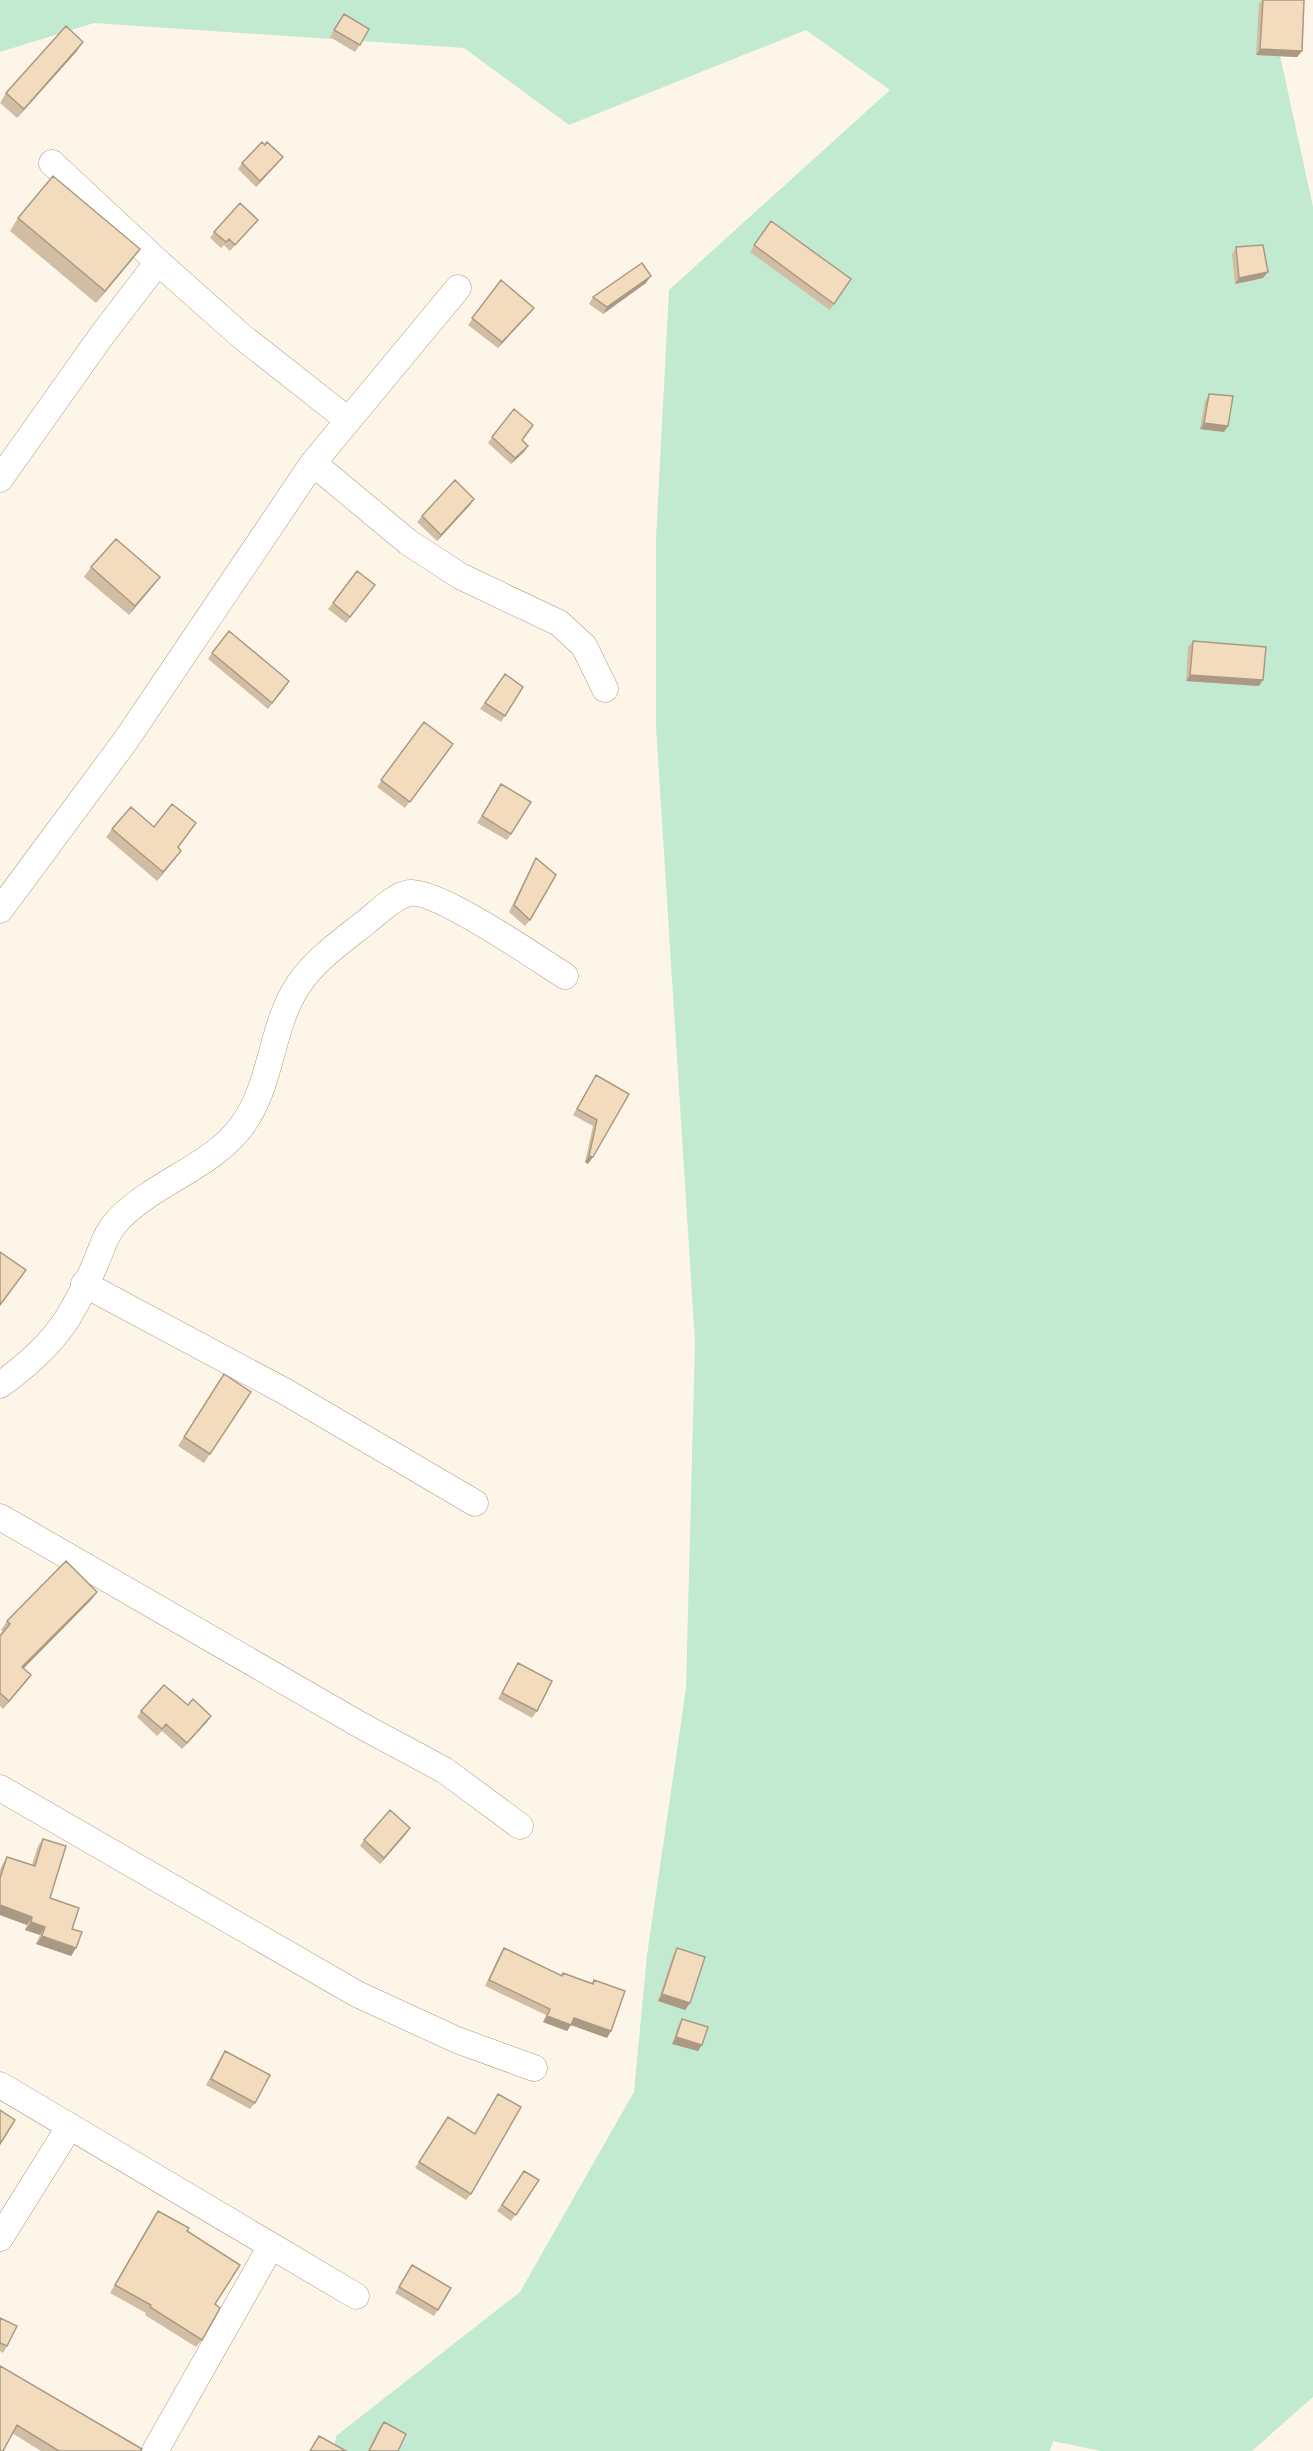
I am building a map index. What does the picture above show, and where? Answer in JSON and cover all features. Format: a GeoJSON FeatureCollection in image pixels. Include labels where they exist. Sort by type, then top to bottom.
{"type":"FeatureCollection","features":[{"type":"Feature","properties":{"kind":"street"},"geometry":{"type":"LineString","coordinates":[[52,163],[240,336],[348,420]]}},
{"type":"Feature","properties":{"kind":"street"},"geometry":{"type":"LineString","coordinates":[[0,479],[102,334],[158,262]]}},
{"type":"Feature","properties":{"kind":"street"},"geometry":{"type":"LineString","coordinates":[[0,910],[126,740],[313,463],[458,288]]}},
{"type":"Feature","properties":{"kind":"street"},"geometry":{"type":"LineString","coordinates":[[313,463],[408,542],[459,576],[559,623],[584,646],[605,689]]}},
{"type":"Feature","properties":{"kind":"street"},"geometry":{"type":"LineString","coordinates":[[0,1385],[20,1371],[49,1342],[73,1309],[104,1238],[117,1221],[148,1193],[217,1152],[242,1126],[259,1093],[298,985],[318,962],[400,895],[419,893],[461,911],[565,976]]}},
{"type":"Feature","properties":{"kind":"street"},"geometry":{"type":"LineString","coordinates":[[84,1284],[286,1392],[476,1503]]}},
{"type":"Feature","properties":{"kind":"street"},"geometry":{"type":"LineString","coordinates":[[0,1517],[362,1726],[444,1770],[520,1826]]}},
{"type":"Feature","properties":{"kind":"street"},"geometry":{"type":"LineString","coordinates":[[0,1788],[357,1994],[458,2040],[534,2068]]}},
{"type":"Feature","properties":{"kind":"street"},"geometry":{"type":"LineString","coordinates":[[0,2085],[356,2296]]}},
{"type":"Feature","properties":{"kind":"street"},"geometry":{"type":"LineString","coordinates":[[0,2238],[70,2126]]}},
{"type":"Feature","properties":{"kind":"street"},"geometry":{"type":"LineString","coordinates":[[155,2451],[271,2246]]}},
{"type":"Feature","properties":{"kind":"green space"},"geometry":{"type":"Polygon","coordinates":[[[0,0],[1268,0],[1313,207],[1313,2397],[1252,2451],[1101,2451],[1053,2441],[1050,2451],[334,2451],[336,2436],[520,2292],[634,2092],[647,1955],[686,1689],[695,1342],[656,727],[656,539],[669,290],[890,90],[806,30],[569,125],[464,48],[94,23],[0,52],[0,0]]]}},
{"type":"Feature","properties":{"kind":"building"},"geometry":{"type":"Polygon","coordinates":[[[1263,0],[1304,0],[1302,51],[1260,49],[1263,0]]]}},
{"type":"Feature","properties":{"kind":"building"},"geometry":{"type":"Polygon","coordinates":[[[344,14],[369,29],[360,45],[334,30],[344,14]]]}},
{"type":"Feature","properties":{"kind":"building"},"geometry":{"type":"Polygon","coordinates":[[[66,26],[83,42],[24,109],[6,93],[66,26]]]}},
{"type":"Feature","properties":{"kind":"building"},"geometry":{"type":"Polygon","coordinates":[[[262,142],[265,145],[267,142],[283,157],[260,181],[242,163],[262,142]]]}},
{"type":"Feature","properties":{"kind":"building"},"geometry":{"type":"Polygon","coordinates":[[[53,176],[140,249],[105,291],[18,218],[53,176]]]}},
{"type":"Feature","properties":{"kind":"building"},"geometry":{"type":"Polygon","coordinates":[[[240,203],[258,220],[235,245],[229,239],[226,242],[214,232],[240,203]]]}},
{"type":"Feature","properties":{"kind":"building"},"geometry":{"type":"Polygon","coordinates":[[[771,221],[851,279],[834,304],[754,245],[771,221]]]}},
{"type":"Feature","properties":{"kind":"building"},"geometry":{"type":"Polygon","coordinates":[[[1263,245],[1268,272],[1239,278],[1236,247],[1263,245]]]}},
{"type":"Feature","properties":{"kind":"building"},"geometry":{"type":"Polygon","coordinates":[[[642,263],[651,276],[607,307],[593,297],[642,263]]]}},
{"type":"Feature","properties":{"kind":"building"},"geometry":{"type":"Polygon","coordinates":[[[501,280],[534,308],[502,342],[472,318],[501,280]]]}},
{"type":"Feature","properties":{"kind":"building"},"geometry":{"type":"Polygon","coordinates":[[[1209,394],[1233,396],[1228,426],[1204,423],[1209,394]]]}},
{"type":"Feature","properties":{"kind":"building"},"geometry":{"type":"Polygon","coordinates":[[[514,409],[533,425],[522,440],[528,446],[515,458],[492,437],[514,409]]]}},
{"type":"Feature","properties":{"kind":"building"},"geometry":{"type":"Polygon","coordinates":[[[455,480],[474,499],[441,535],[422,516],[455,480]]]}},
{"type":"Feature","properties":{"kind":"building"},"geometry":{"type":"Polygon","coordinates":[[[116,539],[160,577],[135,606],[91,567],[116,539]]]}},
{"type":"Feature","properties":{"kind":"building"},"geometry":{"type":"Polygon","coordinates":[[[357,571],[375,585],[350,617],[333,603],[357,571]]]}},
{"type":"Feature","properties":{"kind":"building"},"geometry":{"type":"Polygon","coordinates":[[[229,631],[289,681],[272,703],[212,653],[229,631]]]}},
{"type":"Feature","properties":{"kind":"building"},"geometry":{"type":"Polygon","coordinates":[[[1193,641],[1266,647],[1263,680],[1190,675],[1193,641]]]}},
{"type":"Feature","properties":{"kind":"building"},"geometry":{"type":"Polygon","coordinates":[[[505,674],[523,687],[505,716],[485,703],[505,674]]]}},
{"type":"Feature","properties":{"kind":"building"},"geometry":{"type":"Polygon","coordinates":[[[424,722],[453,744],[410,802],[381,780],[424,722]]]}},
{"type":"Feature","properties":{"kind":"building"},"geometry":{"type":"Polygon","coordinates":[[[501,784],[531,802],[511,834],[482,816],[501,784]]]}},
{"type":"Feature","properties":{"kind":"building"},"geometry":{"type":"Polygon","coordinates":[[[172,804],[196,823],[178,847],[181,851],[163,872],[112,829],[131,807],[154,827],[172,804]]]}},
{"type":"Feature","properties":{"kind":"building"},"geometry":{"type":"Polygon","coordinates":[[[536,858],[556,875],[530,920],[514,905],[536,858]]]}},
{"type":"Feature","properties":{"kind":"building"},"geometry":{"type":"Polygon","coordinates":[[[596,1075],[629,1094],[593,1157],[589,1156],[597,1120],[577,1109],[596,1075]]]}},
{"type":"Feature","properties":{"kind":"building"},"geometry":{"type":"Polygon","coordinates":[[[0,1252],[26,1270],[0,1305],[0,1252]]]}},
{"type":"Feature","properties":{"kind":"building"},"geometry":{"type":"Polygon","coordinates":[[[224,1374],[251,1392],[210,1454],[184,1437],[224,1374]]]}},
{"type":"Feature","properties":{"kind":"building"},"geometry":{"type":"Polygon","coordinates":[[[66,1561],[97,1592],[22,1667],[31,1675],[9,1701],[0,1693],[0,1636],[10,1624],[7,1621],[66,1561]]]}},
{"type":"Feature","properties":{"kind":"building"},"geometry":{"type":"Polygon","coordinates":[[[518,1663],[552,1681],[537,1711],[502,1693],[518,1663]]]}},
{"type":"Feature","properties":{"kind":"building"},"geometry":{"type":"Polygon","coordinates":[[[164,1685],[188,1705],[193,1699],[211,1716],[187,1743],[166,1724],[162,1729],[141,1711],[164,1685]]]}},
{"type":"Feature","properties":{"kind":"building"},"geometry":{"type":"Polygon","coordinates":[[[390,1810],[410,1828],[384,1858],[364,1840],[390,1810]]]}},
{"type":"Feature","properties":{"kind":"building"},"geometry":{"type":"Polygon","coordinates":[[[43,1839],[66,1846],[50,1898],[79,1908],[72,1929],[82,1932],[76,1948],[42,1936],[45,1927],[31,1922],[32,1917],[0,1905],[0,1878],[7,1857],[35,1866],[43,1839]]]}},
{"type":"Feature","properties":{"kind":"building"},"geometry":{"type":"Polygon","coordinates":[[[504,1948],[562,1976],[563,1973],[593,1984],[594,1980],[625,1991],[611,2031],[574,2018],[571,2025],[547,2016],[550,2009],[489,1980],[504,1948]]]}},
{"type":"Feature","properties":{"kind":"building"},"geometry":{"type":"Polygon","coordinates":[[[677,1948],[705,1957],[690,2003],[662,1994],[677,1948]]]}},
{"type":"Feature","properties":{"kind":"building"},"geometry":{"type":"Polygon","coordinates":[[[682,2019],[708,2027],[702,2045],[676,2037],[682,2019]]]}},
{"type":"Feature","properties":{"kind":"building"},"geometry":{"type":"Polygon","coordinates":[[[225,2051],[270,2075],[255,2103],[211,2079],[225,2051]]]}},
{"type":"Feature","properties":{"kind":"building"},"geometry":{"type":"Polygon","coordinates":[[[498,2094],[521,2107],[471,2194],[419,2162],[448,2117],[475,2134],[498,2094]]]}},
{"type":"Feature","properties":{"kind":"building"},"geometry":{"type":"Polygon","coordinates":[[[0,2110],[15,2120],[0,2144],[0,2110]]]}},
{"type":"Feature","properties":{"kind":"building"},"geometry":{"type":"Polygon","coordinates":[[[524,2171],[539,2180],[516,2215],[502,2205],[524,2171]]]}},
{"type":"Feature","properties":{"kind":"building"},"geometry":{"type":"Polygon","coordinates":[[[158,2211],[189,2228],[187,2231],[240,2265],[215,2304],[220,2308],[202,2340],[150,2307],[151,2305],[115,2285],[158,2211]]]}},
{"type":"Feature","properties":{"kind":"building"},"geometry":{"type":"Polygon","coordinates":[[[412,2265],[451,2288],[438,2310],[399,2287],[412,2265]]]}},
{"type":"Feature","properties":{"kind":"building"},"geometry":{"type":"Polygon","coordinates":[[[0,2318],[17,2326],[7,2346],[0,2343],[0,2318]]]}},
{"type":"Feature","properties":{"kind":"building"},"geometry":{"type":"Polygon","coordinates":[[[0,2366],[142,2449],[140,2451],[59,2451],[17,2425],[3,2451],[0,2451],[0,2366]]]}},
{"type":"Feature","properties":{"kind":"building"},"geometry":{"type":"Polygon","coordinates":[[[384,2422],[406,2434],[398,2451],[369,2451],[384,2422]]]}},
{"type":"Feature","properties":{"kind":"building"},"geometry":{"type":"Polygon","coordinates":[[[319,2436],[346,2451],[310,2451],[319,2436]]]}}]}
